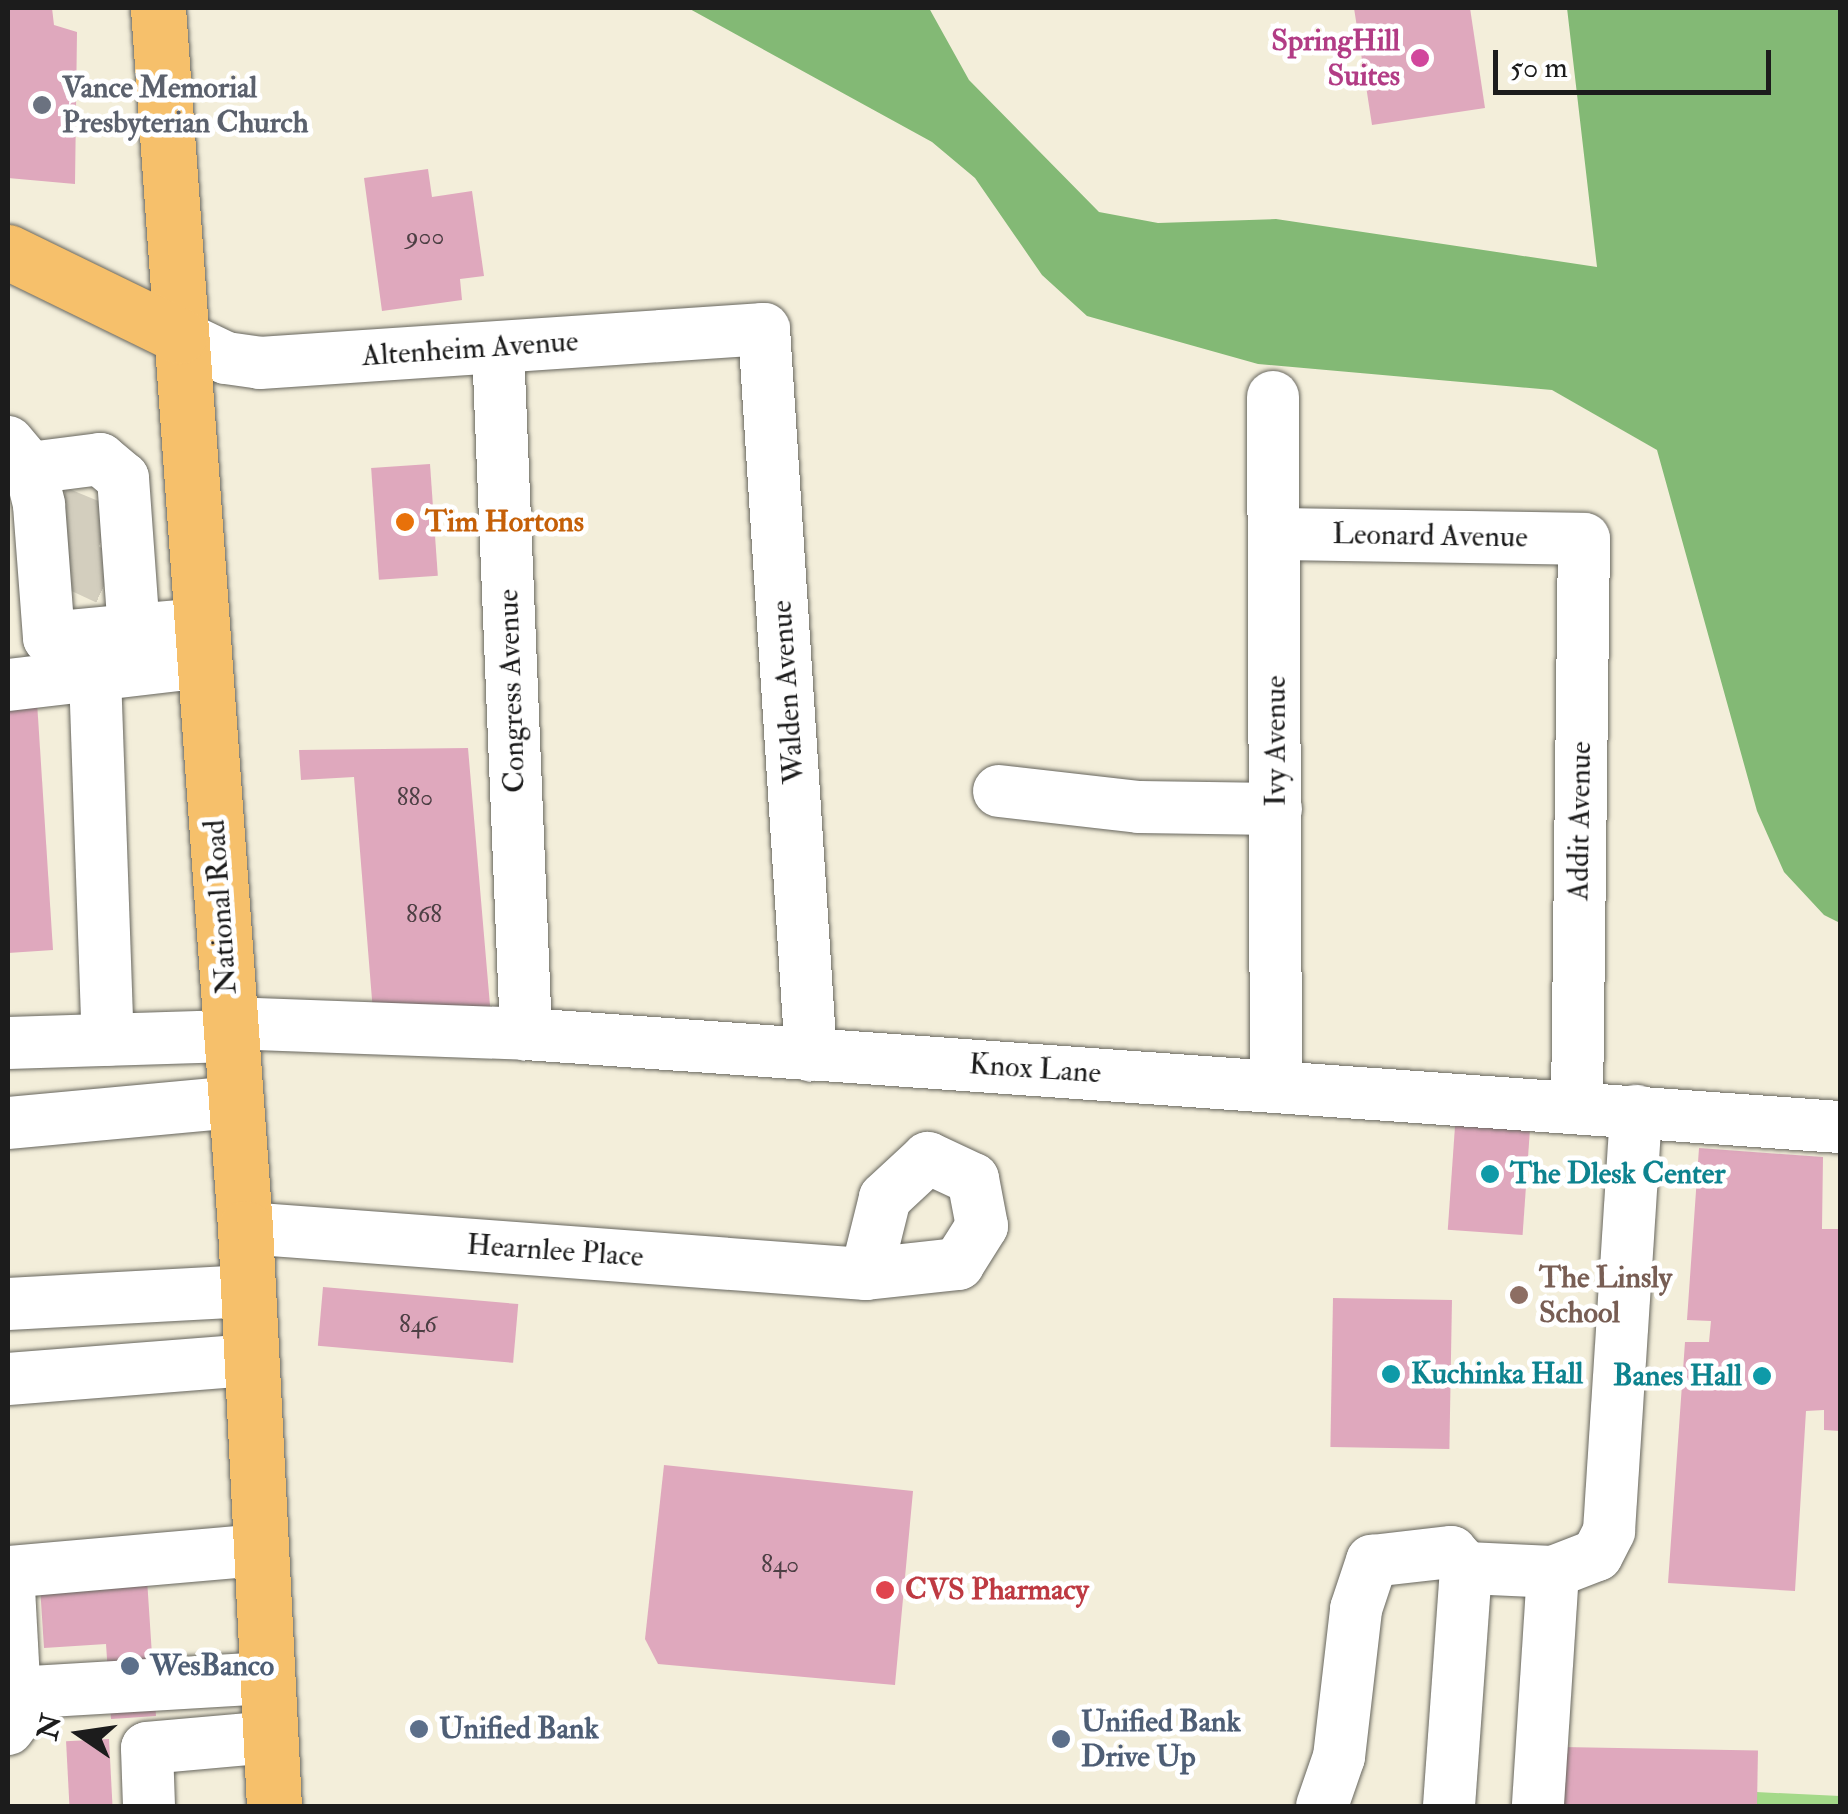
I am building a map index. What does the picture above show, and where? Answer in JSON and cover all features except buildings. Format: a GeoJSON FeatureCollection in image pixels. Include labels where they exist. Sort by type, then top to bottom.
{"type":"FeatureCollection","features":[{"type":"Feature","properties":{"kind":"main road","name":"National Road"},"geometry":{"type":"LineString","coordinates":[[158,8],[245,1228],[274,1806]]}},
{"type":"Feature","properties":{"kind":"main road"},"geometry":{"type":"LineString","coordinates":[[8,252],[180,336]]}},
{"type":"Feature","properties":{"kind":"street","name":"Altenheim Avenue"},"geometry":{"type":"LineString","coordinates":[[180,336],[226,358],[260,363],[764,328]]}},
{"type":"Feature","properties":{"kind":"street","name":"Walden Avenue"},"geometry":{"type":"LineString","coordinates":[[764,328],[811,1054]]}},
{"type":"Feature","properties":{"kind":"street","name":"Congress Avenue"},"geometry":{"type":"LineString","coordinates":[[498,348],[526,1034]]}},
{"type":"Feature","properties":{"kind":"street","name":"Ivy Avenue"},"geometry":{"type":"LineString","coordinates":[[1272,397],[1276,1085]]}},
{"type":"Feature","properties":{"kind":"street"},"geometry":{"type":"LineString","coordinates":[[125,576],[49,638],[39,506],[100,459],[123,478],[125,576],[202,643]]}},
{"type":"Feature","properties":{"kind":"street","name":"Leonard Avenue"},"geometry":{"type":"LineString","coordinates":[[1275,534],[1584,539]]}},
{"type":"Feature","properties":{"kind":"street","name":"Addit Avenue"},"geometry":{"type":"LineString","coordinates":[[1576,1104],[1584,539]]}},
{"type":"Feature","properties":{"kind":"street"},"geometry":{"type":"LineString","coordinates":[[8,685],[95,675],[202,643]]}},
{"type":"Feature","properties":{"kind":"street"},"geometry":{"type":"LineString","coordinates":[[95,675],[108,1040]]}},
{"type":"Feature","properties":{"kind":"street"},"geometry":{"type":"LineString","coordinates":[[1000,792],[1139,807],[1276,809]]}},
{"type":"Feature","properties":{"kind":"street","name":"Knox Lane"},"geometry":{"type":"LineString","coordinates":[[8,1043],[108,1040],[229,1029],[526,1034],[1576,1104],[1840,1127]]}},
{"type":"Feature","properties":{"kind":"street"},"geometry":{"type":"LineString","coordinates":[[8,1122],[235,1102]]}},
{"type":"Feature","properties":{"kind":"street"},"geometry":{"type":"LineString","coordinates":[[1322,1806],[1339,1756],[1356,1609],[1372,1561],[1451,1552],[1466,1568],[1554,1572],[1597,1555],[1608,1531],[1636,1111]]}},
{"type":"Feature","properties":{"kind":"street","name":"Hearnlee Place"},"geometry":{"type":"LineString","coordinates":[[245,1228],[866,1274]]}},
{"type":"Feature","properties":{"kind":"street"},"geometry":{"type":"LineString","coordinates":[[8,1304],[248,1291]]}},
{"type":"Feature","properties":{"kind":"street"},"geometry":{"type":"LineString","coordinates":[[8,1379],[251,1360]]}},
{"type":"Feature","properties":{"kind":"street"},"geometry":{"type":"LineString","coordinates":[[261,1550],[8,1572],[11,1711],[268,1678]]}},
{"type":"Feature","properties":{"kind":"street"},"geometry":{"type":"LineString","coordinates":[[1449,1806],[1466,1568]]}},
{"type":"Feature","properties":{"kind":"street"},"geometry":{"type":"LineString","coordinates":[[1538,1806],[1554,1572]]}},
{"type":"Feature","properties":{"kind":"street"},"geometry":{"type":"LineString","coordinates":[[149,1806],[147,1748],[270,1737]]}},
{"type":"Feature","properties":{"kind":"green space"},"geometry":{"type":"Polygon","coordinates":[[[688,8],[929,8],[969,80],[1099,212],[1158,223],[1276,219],[1597,267],[1567,8],[1840,8],[1840,923],[1824,915],[1784,872],[1757,811],[1657,450],[1552,390],[1258,364],[1087,316],[1042,275],[975,178],[932,142],[688,8]]]}},
{"type":"Feature","properties":{"kind":"green space"},"geometry":{"type":"Polygon","coordinates":[[[1756,1792],[1840,1796],[1840,1806],[1756,1806],[1756,1792]]]}},
{"type":"Feature","properties":{"kind":"tunnel"},"geometry":{"type":"LineString","coordinates":[[57,512],[115,536]]}},
{"type":"Feature","properties":{"kind":"tunnel"},"geometry":{"type":"LineString","coordinates":[[60,557],[118,584]]}},
{"type":"Feature","properties":{"kind":"place","name":"SpringHill Suites"},"geometry":{"type":"Point","coordinates":[1420,58]}},
{"type":"Feature","properties":{"kind":"place","name":"Vance Memorial Presbyterian Church"},"geometry":{"type":"Point","coordinates":[42,105]}},
{"type":"Feature","properties":{"kind":"place","name":"Tim Hortons"},"geometry":{"type":"Point","coordinates":[405,522]}},
{"type":"Feature","properties":{"kind":"place","name":"The Dlesk Center"},"geometry":{"type":"Point","coordinates":[1490,1174]}},
{"type":"Feature","properties":{"kind":"place","name":"The Linsly School"},"geometry":{"type":"Point","coordinates":[1519,1295]}},
{"type":"Feature","properties":{"kind":"place","name":"Kuchinka Hall"},"geometry":{"type":"Point","coordinates":[1391,1374]}},
{"type":"Feature","properties":{"kind":"place","name":"Banes Hall"},"geometry":{"type":"Point","coordinates":[1762,1376]}},
{"type":"Feature","properties":{"kind":"place","name":"CVS Pharmacy"},"geometry":{"type":"Point","coordinates":[885,1590]}},
{"type":"Feature","properties":{"kind":"place","name":"WesBanco"},"geometry":{"type":"Point","coordinates":[130,1666]}},
{"type":"Feature","properties":{"kind":"place","name":"Unified Bank"},"geometry":{"type":"Point","coordinates":[419,1729]}},
{"type":"Feature","properties":{"kind":"place","name":"Unified Bank Drive Up"},"geometry":{"type":"Point","coordinates":[1061,1739]}}]}
